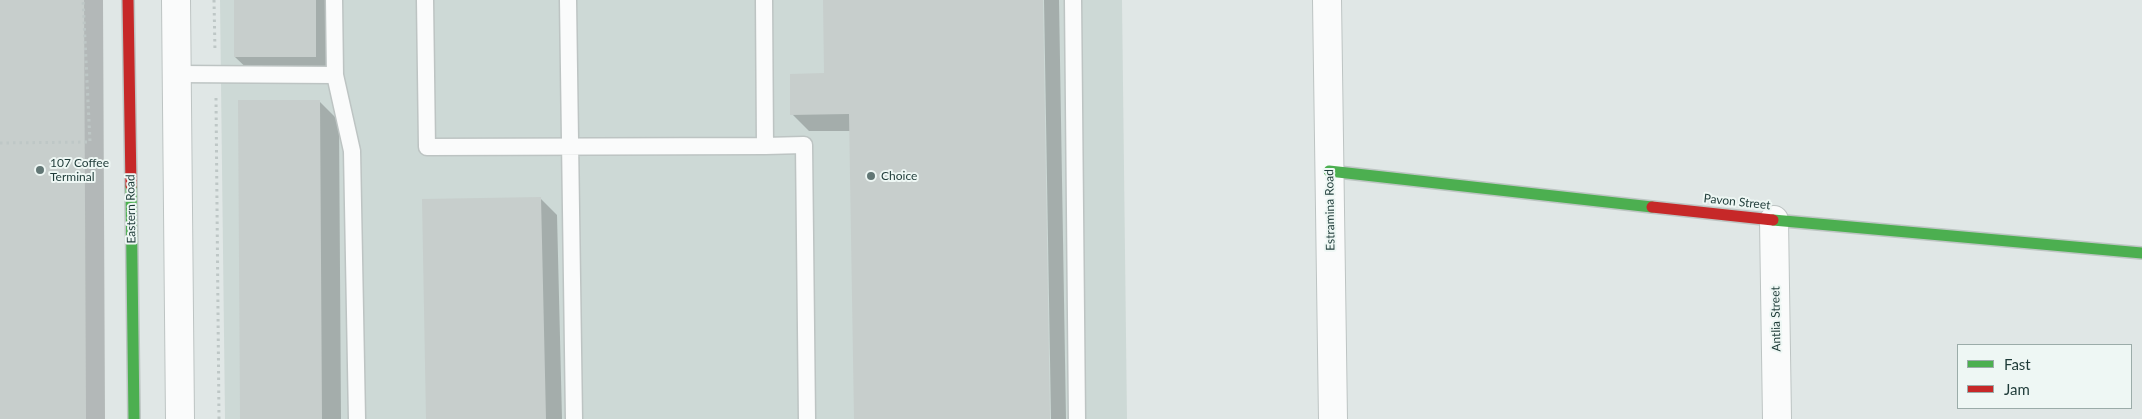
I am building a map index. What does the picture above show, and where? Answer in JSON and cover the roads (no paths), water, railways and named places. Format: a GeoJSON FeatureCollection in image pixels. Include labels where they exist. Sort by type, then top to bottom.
{"type":"FeatureCollection","features":[{"type":"Feature","properties":{"kind":"street","name":"Eastern Road"},"geometry":{"type":"LineString","coordinates":[[128,0],[134,419]]}},
{"type":"Feature","properties":{"kind":"street"},"geometry":{"type":"LineString","coordinates":[[176,0],[180,419]]}},
{"type":"Feature","properties":{"kind":"street","name":"Estramina Road"},"geometry":{"type":"LineString","coordinates":[[1327,0],[1333,419]]}},
{"type":"Feature","properties":{"kind":"street","name":"Pavon Street"},"geometry":{"type":"LineString","coordinates":[[1329,171],[1774,220],[2142,253]]}},
{"type":"Feature","properties":{"kind":"street","name":"Antlia Street"},"geometry":{"type":"LineString","coordinates":[[1774,220],[1777,419]]}},
{"type":"Feature","properties":{"kind":"lane"},"geometry":{"type":"LineString","coordinates":[[334,0],[335,75],[352,150],[357,419]]}},
{"type":"Feature","properties":{"kind":"lane"},"geometry":{"type":"LineString","coordinates":[[425,0],[427,147],[804,145],[807,419]]}},
{"type":"Feature","properties":{"kind":"lane"},"geometry":{"type":"LineString","coordinates":[[568,0],[574,419]]}},
{"type":"Feature","properties":{"kind":"lane"},"geometry":{"type":"LineString","coordinates":[[764,0],[765,146]]}},
{"type":"Feature","properties":{"kind":"lane"},"geometry":{"type":"LineString","coordinates":[[1073,0],[1077,419]]}},
{"type":"Feature","properties":{"kind":"lane"},"geometry":{"type":"LineString","coordinates":[[177,74],[335,75]]}},
{"type":"Feature","properties":{"kind":"place","name":"107 Coffee Terminal"},"geometry":{"type":"Point","coordinates":[40,170]}},
{"type":"Feature","properties":{"kind":"place","name":"Choice"},"geometry":{"type":"Point","coordinates":[871,176]}}]}
